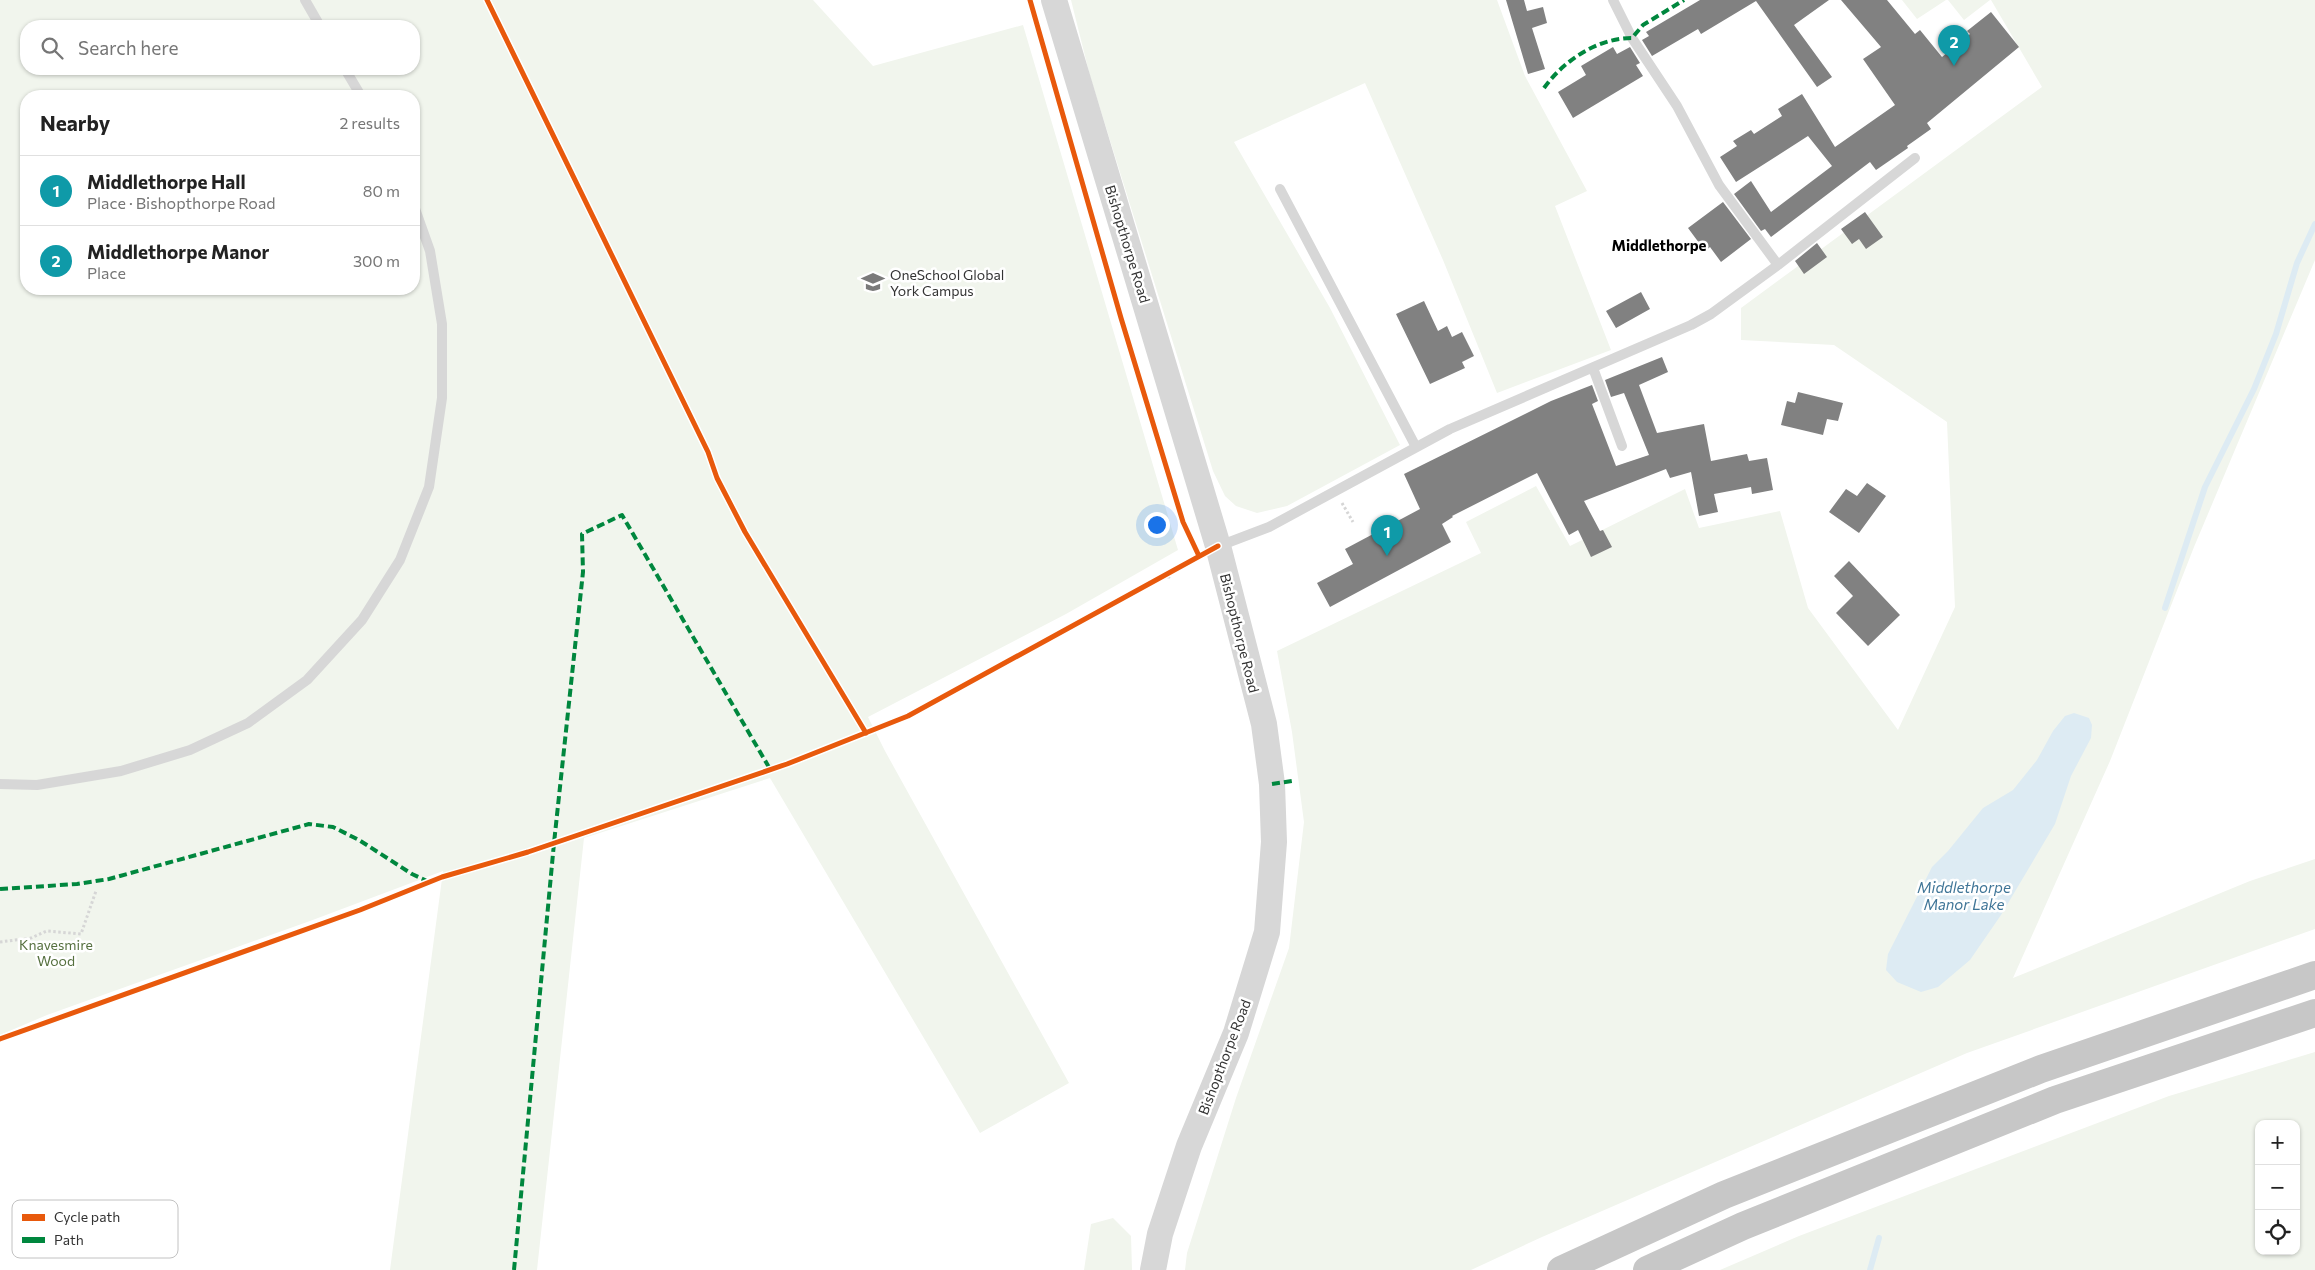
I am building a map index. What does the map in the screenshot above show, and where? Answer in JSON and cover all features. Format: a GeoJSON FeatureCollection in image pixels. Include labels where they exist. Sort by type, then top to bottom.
{"type":"FeatureCollection","features":[{"type":"Feature","properties":{"kind":"highway"},"geometry":{"type":"LineString","coordinates":[[1561,1270],[1724,1195],[2041,1069],[2315,975]]}},
{"type":"Feature","properties":{"kind":"highway"},"geometry":{"type":"LineString","coordinates":[[1647,1270],[1743,1226],[2055,1100],[2315,1013]]}},
{"type":"Feature","properties":{"kind":"street","name":"Bishopthorpe Road"},"geometry":{"type":"LineString","coordinates":[[1054,0],[1218,546],[1264,724],[1272,784],[1274,842],[1267,932],[1236,1033],[1183,1164],[1160,1234],[1153,1270]]}},
{"type":"Feature","properties":{"kind":"lane"},"geometry":{"type":"LineString","coordinates":[[305,0],[317,20]]}},
{"type":"Feature","properties":{"kind":"lane"},"geometry":{"type":"LineString","coordinates":[[1612,0],[1632,38],[1677,106],[1719,185],[1778,265]]}},
{"type":"Feature","properties":{"kind":"lane"},"geometry":{"type":"LineString","coordinates":[[349,75],[357,90]]}},
{"type":"Feature","properties":{"kind":"lane"},"geometry":{"type":"LineString","coordinates":[[1218,546],[1269,527],[1416,447],[1472,420],[1698,321],[1778,265],[1915,158]]}},
{"type":"Feature","properties":{"kind":"lane"},"geometry":{"type":"LineString","coordinates":[[1280,189],[1416,447]]}},
{"type":"Feature","properties":{"kind":"lane"},"geometry":{"type":"LineString","coordinates":[[0,784],[37,785],[121,771],[190,750],[248,723],[307,680],[362,620],[400,560],[429,487],[442,398],[442,324],[430,251],[420,223]]}},
{"type":"Feature","properties":{"kind":"lane"},"geometry":{"type":"LineString","coordinates":[[1593,368],[1622,446]]}},
{"type":"Feature","properties":{"kind":"path"},"geometry":{"type":"LineString","coordinates":[[1335,491],[1353,522]]}},
{"type":"Feature","properties":{"kind":"path"},"geometry":{"type":"LineString","coordinates":[[1153,581],[1182,565]]}},
{"type":"Feature","properties":{"kind":"path"},"geometry":{"type":"LineString","coordinates":[[0,942],[31,938],[47,931],[81,934],[96,892]]}},
{"type":"Feature","properties":{"kind":"green space","name":"Knavesmire Wood"},"geometry":{"type":"Polygon","coordinates":[[[0,0],[813,0],[873,66],[1023,25],[1178,550],[1066,614],[868,717],[1069,1083],[980,1133],[770,778],[584,838],[537,1270],[390,1270],[443,871],[310,921],[47,1015],[0,1035],[0,0]]]}},
{"type":"Feature","properties":{"kind":"green space"},"geometry":{"type":"Polygon","coordinates":[[[1071,0],[1497,0],[1525,76],[1587,191],[1555,206],[1611,350],[1497,393],[1443,260],[1365,83],[1234,142],[1330,308],[1400,445],[1287,506],[1257,513],[1236,506],[1225,496],[1213,471],[1090,76],[1071,0]]]}},
{"type":"Feature","properties":{"kind":"green space"},"geometry":{"type":"Polygon","coordinates":[[[1902,0],[1946,0],[1917,19],[1902,0]]]}},
{"type":"Feature","properties":{"kind":"green space"},"geometry":{"type":"Polygon","coordinates":[[[1948,0],[1990,0],[1964,20],[1948,0]]]}},
{"type":"Feature","properties":{"kind":"green space"},"geometry":{"type":"Polygon","coordinates":[[[1991,0],[2315,0],[2315,260],[2194,547],[2110,761],[2013,978],[2250,881],[2315,859],[2315,929],[1967,1053],[1542,1237],[1471,1270],[1185,1270],[1187,1253],[1236,1098],[1289,948],[1304,822],[1292,732],[1277,651],[1481,553],[1466,522],[1536,486],[1570,546],[1685,489],[1699,528],[1780,511],[1808,608],[1898,730],[1955,607],[1947,422],[1834,345],[1741,340],[1741,308],[2042,87],[1991,0]]]}},
{"type":"Feature","properties":{"kind":"green space"},"geometry":{"type":"Polygon","coordinates":[[[2315,1052],[2315,1270],[1720,1270],[1799,1236],[2169,1096],[2315,1052]]]}},
{"type":"Feature","properties":{"kind":"green space"},"geometry":{"type":"Polygon","coordinates":[[[1113,1218],[1131,1236],[1132,1270],[1084,1270],[1091,1224],[1113,1218]]]}},
{"type":"Feature","properties":{"kind":"water","name":"Middlethorpe Manor Lake"},"geometry":{"type":"Polygon","coordinates":[[[2074,713],[2089,718],[2092,725],[2091,738],[2071,776],[2055,824],[2001,915],[1970,960],[1938,987],[1921,992],[1897,982],[1886,970],[1888,954],[1932,867],[1948,851],[1983,808],[2013,790],[2037,760],[2053,731],[2065,716],[2074,713]]]}},
{"type":"Feature","properties":{"kind":"building"},"geometry":{"type":"Polygon","coordinates":[[[1506,0],[1524,0],[1527,11],[1543,7],[1547,23],[1532,28],[1545,69],[1528,74],[1506,0]]]}},
{"type":"Feature","properties":{"kind":"building"},"geometry":{"type":"Polygon","coordinates":[[[1700,0],[1829,0],[1794,25],[1832,77],[1817,87],[1756,1],[1701,34],[1698,29],[1652,56],[1642,40],[1649,36],[1646,32],[1700,0]]]}},
{"type":"Feature","properties":{"kind":"building"},"geometry":{"type":"Polygon","coordinates":[[[1841,0],[1887,0],[1915,34],[1920,30],[1942,57],[1970,34],[1967,31],[1991,12],[2019,47],[1927,123],[1931,129],[1907,146],[1908,148],[1876,170],[1870,162],[1771,237],[1765,229],[1761,231],[1734,194],[1751,181],[1771,212],[1832,166],[1808,136],[1736,182],[1720,157],[1737,146],[1733,141],[1751,130],[1754,134],[1782,116],[1778,109],[1802,94],[1835,147],[1895,105],[1863,59],[1881,47],[1841,0]]]}},
{"type":"Feature","properties":{"kind":"building"},"geometry":{"type":"Polygon","coordinates":[[[1613,47],[1617,54],[1630,47],[1640,63],[1636,65],[1643,76],[1573,118],[1558,92],[1586,75],[1581,66],[1613,47]]]}},
{"type":"Feature","properties":{"kind":"building"},"geometry":{"type":"Polygon","coordinates":[[[1723,202],[1751,239],[1721,262],[1710,247],[1705,251],[1688,228],[1723,202]]]}},
{"type":"Feature","properties":{"kind":"building"},"geometry":{"type":"Polygon","coordinates":[[[1865,212],[1883,237],[1866,249],[1859,239],[1852,244],[1841,229],[1865,212]]]}},
{"type":"Feature","properties":{"kind":"building"},"geometry":{"type":"Polygon","coordinates":[[[1817,243],[1827,257],[1804,274],[1795,261],[1817,243]]]}},
{"type":"Feature","properties":{"kind":"building"},"geometry":{"type":"Polygon","coordinates":[[[1641,292],[1650,309],[1616,328],[1606,311],[1641,292]]]}},
{"type":"Feature","properties":{"kind":"building"},"geometry":{"type":"Polygon","coordinates":[[[1424,301],[1438,331],[1447,326],[1452,337],[1462,332],[1474,356],[1462,362],[1465,368],[1430,384],[1396,314],[1424,301]]]}},
{"type":"Feature","properties":{"kind":"building"},"geometry":{"type":"Polygon","coordinates":[[[1662,357],[1668,372],[1639,385],[1657,433],[1704,424],[1711,461],[1747,454],[1749,461],[1767,458],[1773,490],[1752,494],[1751,487],[1714,494],[1718,512],[1699,516],[1691,472],[1670,478],[1666,469],[1584,501],[1600,531],[1603,530],[1612,547],[1591,557],[1578,530],[1569,535],[1537,473],[1452,516],[1442,524],[1451,542],[1330,607],[1317,583],[1353,564],[1345,549],[1420,509],[1404,474],[1551,401],[1592,385],[1598,401],[1592,404],[1616,466],[1649,455],[1624,393],[1611,397],[1605,380],[1662,357]]]}},
{"type":"Feature","properties":{"kind":"building"},"geometry":{"type":"Polygon","coordinates":[[[1798,392],[1843,403],[1838,421],[1827,419],[1823,435],[1781,425],[1787,401],[1795,403],[1798,392]]]}},
{"type":"Feature","properties":{"kind":"building"},"geometry":{"type":"Polygon","coordinates":[[[1867,483],[1886,496],[1859,533],[1829,512],[1846,489],[1857,496],[1867,483]]]}},
{"type":"Feature","properties":{"kind":"building"},"geometry":{"type":"Polygon","coordinates":[[[1849,561],[1900,615],[1868,646],[1836,613],[1853,596],[1834,576],[1849,561]]]}},
{"type":"Feature","properties":{"kind":"waterway"},"geometry":{"type":"LineString","coordinates":[[2165,608],[2205,487],[2254,389],[2276,334],[2297,263],[2315,224]]}},
{"type":"Feature","properties":{"kind":"waterway"},"geometry":{"type":"LineString","coordinates":[[1870,1270],[1879,1238]]}},
{"type":"Feature","properties":{"kind":"marked path"},"geometry":{"type":"LineString","coordinates":[[1544,88],[1561,68],[1583,52],[1607,42],[1632,38],[1643,25],[1684,0]]}},
{"type":"Feature","properties":{"kind":"marked path"},"geometry":{"type":"LineString","coordinates":[[514,1270],[554,843],[583,572],[582,534],[622,515],[770,769]]}},
{"type":"Feature","properties":{"kind":"marked path"},"geometry":{"type":"LineString","coordinates":[[1272,784],[1292,781]]}},
{"type":"Feature","properties":{"kind":"marked path"},"geometry":{"type":"LineString","coordinates":[[0,889],[77,884],[109,879],[309,824],[333,827],[359,840],[412,874],[429,882]]}},
{"type":"Feature","properties":{"kind":"cycle path"},"geometry":{"type":"LineString","coordinates":[[487,0],[708,452],[717,478],[745,532],[866,733]]}},
{"type":"Feature","properties":{"kind":"cycle path"},"geometry":{"type":"LineString","coordinates":[[1030,0],[1121,318],[1183,522],[1199,556]]}},
{"type":"Feature","properties":{"kind":"cycle path"},"geometry":{"type":"LineString","coordinates":[[0,1039],[360,910],[442,877],[528,852],[787,764],[908,716],[1218,546]]}},
{"type":"Feature","properties":{"kind":"place","name":"Middlethorpe Manor"},"geometry":{"type":"Point","coordinates":[1954,66]}},
{"type":"Feature","properties":{"kind":"place","name":"OneSchool Global York Campus"},"geometry":{"type":"Point","coordinates":[873,282]}},
{"type":"Feature","properties":{"kind":"place","name":"Middlethorpe Hall"},"geometry":{"type":"Point","coordinates":[1387,556]}},
{"type":"Feature","properties":{"kind":"district","name":"Middlethorpe"},"geometry":{"type":"Point","coordinates":[1659,245]}}]}
